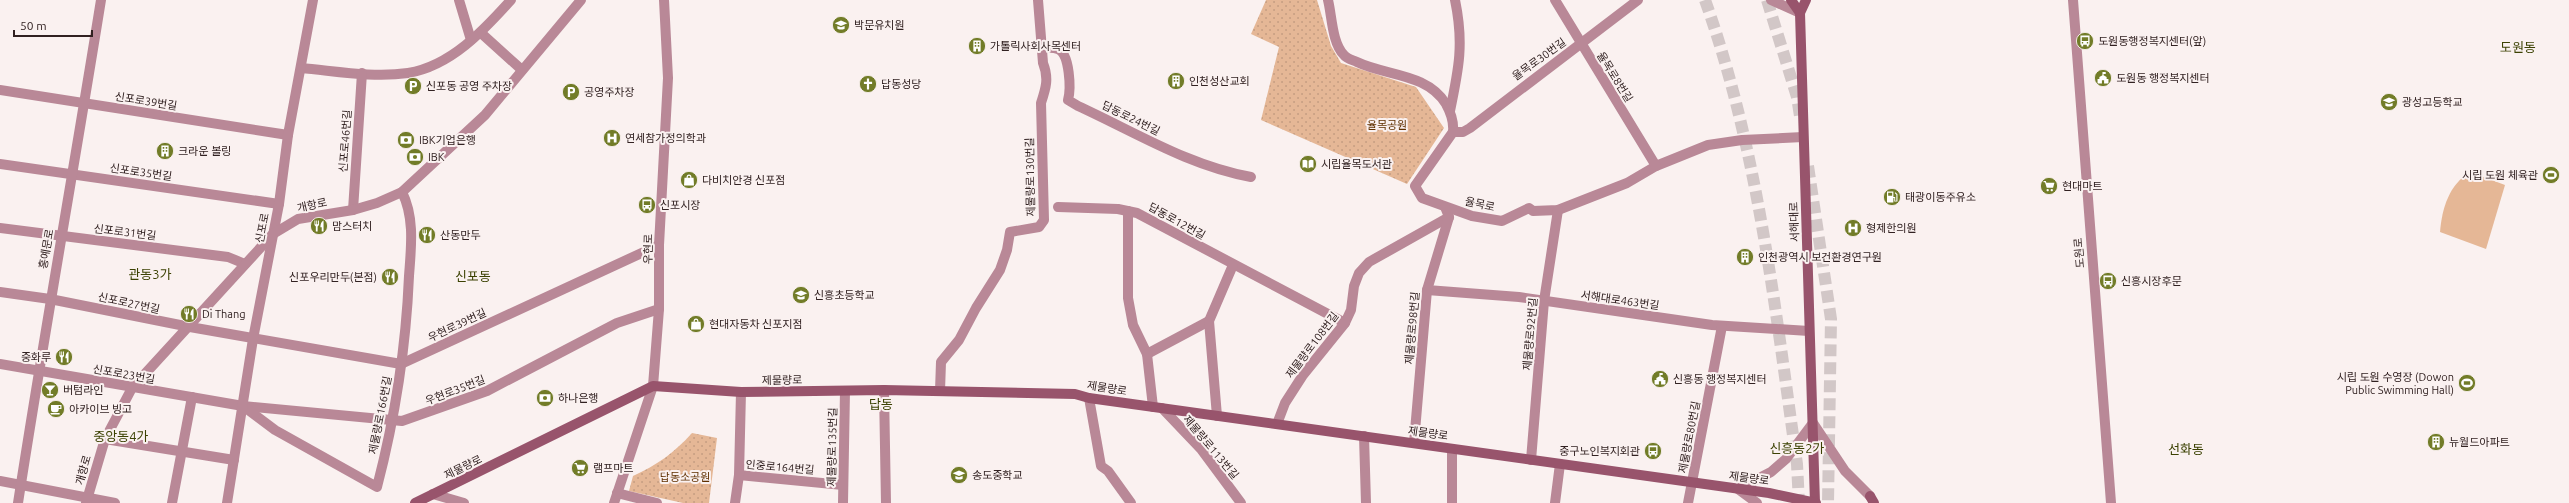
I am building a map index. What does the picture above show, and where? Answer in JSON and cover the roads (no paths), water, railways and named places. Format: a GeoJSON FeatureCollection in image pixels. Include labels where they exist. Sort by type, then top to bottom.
{"type":"FeatureCollection","features":[{"type":"Feature","properties":{"kind":"main road"},"geometry":{"type":"LineString","coordinates":[[1791,0],[1800,13]]}},
{"type":"Feature","properties":{"kind":"main road","name":"서해대로"},"geometry":{"type":"LineString","coordinates":[[1806,0],[1800,13],[1815,503]]}},
{"type":"Feature","properties":{"kind":"main road","name":"제물량로"},"geometry":{"type":"LineString","coordinates":[[415,503],[652,386],[741,392],[884,390],[1075,394],[1089,398],[1157,408],[1738,488],[1815,503]]}},
{"type":"Feature","properties":{"kind":"street","name":"홍예문로"},"geometry":{"type":"LineString","coordinates":[[18,503],[38,371],[73,174],[101,0]]}},
{"type":"Feature","properties":{"kind":"street","name":"신포로"},"geometry":{"type":"LineString","coordinates":[[227,503],[253,339],[279,204],[288,135],[313,0]]}},
{"type":"Feature","properties":{"kind":"street"},"geometry":{"type":"LineString","coordinates":[[459,0],[471,40]]}},
{"type":"Feature","properties":{"kind":"street"},"geometry":{"type":"LineString","coordinates":[[301,68],[362,73],[408,73],[427,68],[445,59],[481,33],[511,0]]}},
{"type":"Feature","properties":{"kind":"street","name":"개항로"},"geometry":{"type":"LineString","coordinates":[[87,501],[104,440],[132,388],[190,327],[273,234],[298,219],[353,210],[376,203],[402,192],[485,115],[581,0]]}},
{"type":"Feature","properties":{"kind":"street","name":"우현로"},"geometry":{"type":"LineString","coordinates":[[658,503],[616,498],[652,386],[659,309],[659,245],[668,78],[664,0]]}},
{"type":"Feature","properties":{"kind":"street"},"geometry":{"type":"LineString","coordinates":[[1038,0],[1042,48]]}},
{"type":"Feature","properties":{"kind":"street"},"geometry":{"type":"LineString","coordinates":[[1328,0],[1339,49],[1345,57],[1365,66],[1428,84],[1441,96],[1450,111],[1454,125],[1453,132]]}},
{"type":"Feature","properties":{"kind":"street"},"geometry":{"type":"LineString","coordinates":[[1450,111],[1459,69],[1461,41],[1460,23],[1455,0]]}},
{"type":"Feature","properties":{"kind":"street","name":"율목로8번길"},"geometry":{"type":"LineString","coordinates":[[1555,0],[1580,44],[1656,166]]}},
{"type":"Feature","properties":{"kind":"street","name":"율목로30번길"},"geometry":{"type":"LineString","coordinates":[[1453,132],[1463,132],[1470,128],[1638,0]]}},
{"type":"Feature","properties":{"kind":"street"},"geometry":{"type":"LineString","coordinates":[[1771,0],[1800,13]]}},
{"type":"Feature","properties":{"kind":"street","name":"도원로"},"geometry":{"type":"LineString","coordinates":[[2073,0],[2111,503]]}},
{"type":"Feature","properties":{"kind":"street"},"geometry":{"type":"LineString","coordinates":[[481,33],[522,70]]}},
{"type":"Feature","properties":{"kind":"street","name":"제물량로130번길"},"geometry":{"type":"LineString","coordinates":[[940,391],[941,362],[959,340],[976,308],[1000,270],[1008,250],[1010,232],[1039,227],[1044,220],[1041,103],[1047,85],[1042,48]]}},
{"type":"Feature","properties":{"kind":"street","name":"답동로24번길"},"geometry":{"type":"LineString","coordinates":[[1042,48],[1058,49],[1065,56],[1070,86],[1068,100],[1171,151],[1224,172],[1251,177]]}},
{"type":"Feature","properties":{"kind":"street","name":"신포로46번길"},"geometry":{"type":"LineString","coordinates":[[353,210],[362,73]]}},
{"type":"Feature","properties":{"kind":"street","name":"신포로39번길"},"geometry":{"type":"LineString","coordinates":[[0,90],[288,135]]}},
{"type":"Feature","properties":{"kind":"street","name":"율목로"},"geometry":{"type":"LineString","coordinates":[[1453,132],[1415,186],[1422,198],[1447,212],[1502,221],[1530,208],[1533,211],[1558,210],[1627,184],[1656,166],[1722,142],[1803,137]]}},
{"type":"Feature","properties":{"kind":"street","name":"신포로35번길"},"geometry":{"type":"LineString","coordinates":[[0,164],[279,204]]}},
{"type":"Feature","properties":{"kind":"street","name":"제물량로166번길"},"geometry":{"type":"LineString","coordinates":[[243,406],[275,430],[377,487],[393,420],[401,364],[411,234],[407,201],[402,192]]}},
{"type":"Feature","properties":{"kind":"street","name":"답동로12번길"},"geometry":{"type":"LineString","coordinates":[[1058,207],[1128,211],[1137,213],[1232,265],[1345,323]]}},
{"type":"Feature","properties":{"kind":"street","name":"제물량로92번길"},"geometry":{"type":"LineString","coordinates":[[1531,460],[1544,301],[1558,210]]}},
{"type":"Feature","properties":{"kind":"street"},"geometry":{"type":"LineString","coordinates":[[1128,211],[1128,298],[1133,325],[1148,354],[1157,408]]}},
{"type":"Feature","properties":{"kind":"street","name":"제물량로98번길"},"geometry":{"type":"LineString","coordinates":[[1414,443],[1427,290],[1447,212]]}},
{"type":"Feature","properties":{"kind":"street","name":"제물량로108번길"},"geometry":{"type":"LineString","coordinates":[[1277,424],[1285,403],[1303,375],[1345,323],[1351,310],[1354,286],[1360,273],[1369,262],[1447,212]]}},
{"type":"Feature","properties":{"kind":"street","name":"신포로31번길"},"geometry":{"type":"LineString","coordinates":[[0,228],[228,257],[245,264]]}},
{"type":"Feature","properties":{"kind":"street","name":"우현로39번길"},"geometry":{"type":"LineString","coordinates":[[401,364],[659,245]]}},
{"type":"Feature","properties":{"kind":"street"},"geometry":{"type":"LineString","coordinates":[[1217,416],[1209,321],[1232,265]]}},
{"type":"Feature","properties":{"kind":"street","name":"서해대로463번길"},"geometry":{"type":"LineString","coordinates":[[1427,290],[1544,301],[1722,326],[1810,331]]}},
{"type":"Feature","properties":{"kind":"street","name":"신포로27번길"},"geometry":{"type":"LineString","coordinates":[[0,292],[50,299],[253,339]]}},
{"type":"Feature","properties":{"kind":"street","name":"우현로35번길"},"geometry":{"type":"LineString","coordinates":[[243,406],[393,420],[416,418],[471,398],[617,323],[659,309]]}},
{"type":"Feature","properties":{"kind":"street"},"geometry":{"type":"LineString","coordinates":[[1148,354],[1209,321]]}},
{"type":"Feature","properties":{"kind":"street","name":"제물량로80번길"},"geometry":{"type":"LineString","coordinates":[[1688,503],[1722,326]]}},
{"type":"Feature","properties":{"kind":"street"},"geometry":{"type":"LineString","coordinates":[[253,339],[401,364]]}},
{"type":"Feature","properties":{"kind":"street","name":"신포로23번길"},"geometry":{"type":"LineString","coordinates":[[0,364],[243,406]]}},
{"type":"Feature","properties":{"kind":"street"},"geometry":{"type":"LineString","coordinates":[[884,390],[886,503]]}},
{"type":"Feature","properties":{"kind":"street","name":"제물량로135번길"},"geometry":{"type":"LineString","coordinates":[[843,503],[846,391]]}},
{"type":"Feature","properties":{"kind":"street","name":"인중로164번길"},"geometry":{"type":"LineString","coordinates":[[735,503],[739,475],[741,392]]}},
{"type":"Feature","properties":{"kind":"street"},"geometry":{"type":"LineString","coordinates":[[172,503],[192,397]]}},
{"type":"Feature","properties":{"kind":"street"},"geometry":{"type":"LineString","coordinates":[[1089,398],[1101,466],[1108,471],[1131,503]]}},
{"type":"Feature","properties":{"kind":"street","name":"제물량로113번길"},"geometry":{"type":"LineString","coordinates":[[1157,408],[1201,449],[1241,503]]}},
{"type":"Feature","properties":{"kind":"street"},"geometry":{"type":"LineString","coordinates":[[1757,503],[1738,488],[1771,472],[1786,459],[1813,423],[1845,471],[1872,499]]}},
{"type":"Feature","properties":{"kind":"street"},"geometry":{"type":"LineString","coordinates":[[1364,436],[1366,503]]}},
{"type":"Feature","properties":{"kind":"street"},"geometry":{"type":"LineString","coordinates":[[104,440],[234,460]]}},
{"type":"Feature","properties":{"kind":"street"},"geometry":{"type":"LineString","coordinates":[[1452,449],[1452,503]]}},
{"type":"Feature","properties":{"kind":"street"},"geometry":{"type":"LineString","coordinates":[[1555,503],[1560,464]]}},
{"type":"Feature","properties":{"kind":"street","name":"인중로164번길"},"geometry":{"type":"LineString","coordinates":[[739,475],[843,485]]}},
{"type":"Feature","properties":{"kind":"street"},"geometry":{"type":"LineString","coordinates":[[0,481],[21,484],[87,501],[116,503]]}},
{"type":"Feature","properties":{"kind":"street"},"geometry":{"type":"LineString","coordinates":[[433,494],[464,503]]}},
{"type":"Feature","properties":{"kind":"tunnel"},"geometry":{"type":"LineString","coordinates":[[1705,0],[1739,113],[1763,229],[1797,464],[1799,503]]}},
{"type":"Feature","properties":{"kind":"tunnel"},"geometry":{"type":"LineString","coordinates":[[1767,0],[1797,97],[1800,116]]}},
{"type":"Feature","properties":{"kind":"tunnel"},"geometry":{"type":"LineString","coordinates":[[1808,166],[1831,319],[1828,503]]}},
{"type":"Feature","properties":{"kind":"place","name":"박문유치원"},"geometry":{"type":"Point","coordinates":[841,25]}},
{"type":"Feature","properties":{"kind":"place","name":"도원동행정복지센터(앞)"},"geometry":{"type":"Point","coordinates":[2085,41]}},
{"type":"Feature","properties":{"kind":"place","name":"가톨릭사회사목센터"},"geometry":{"type":"Point","coordinates":[977,46]}},
{"type":"Feature","properties":{"kind":"place","name":"도원동 행정복지센터"},"geometry":{"type":"Point","coordinates":[2103,78]}},
{"type":"Feature","properties":{"kind":"place","name":"인천성산교회"},"geometry":{"type":"Point","coordinates":[1176,81]}},
{"type":"Feature","properties":{"kind":"place","name":"답동성당"},"geometry":{"type":"Point","coordinates":[868,84]}},
{"type":"Feature","properties":{"kind":"place","name":"신포동 공영 주차장"},"geometry":{"type":"Point","coordinates":[413,86]}},
{"type":"Feature","properties":{"kind":"place","name":"공영주차장"},"geometry":{"type":"Point","coordinates":[571,92]}},
{"type":"Feature","properties":{"kind":"place","name":"광성고등학교"},"geometry":{"type":"Point","coordinates":[2389,102]}},
{"type":"Feature","properties":{"kind":"place","name":"연세참가정의학과"},"geometry":{"type":"Point","coordinates":[612,138]}},
{"type":"Feature","properties":{"kind":"place","name":"IBK기업은행"},"geometry":{"type":"Point","coordinates":[406,140]}},
{"type":"Feature","properties":{"kind":"place","name":"크라운 볼링"},"geometry":{"type":"Point","coordinates":[165,151]}},
{"type":"Feature","properties":{"kind":"place","name":"IBK"},"geometry":{"type":"Point","coordinates":[415,157]}},
{"type":"Feature","properties":{"kind":"place","name":"시립율목도서관"},"geometry":{"type":"Point","coordinates":[1308,164]}},
{"type":"Feature","properties":{"kind":"place","name":"시립 도원 체육관"},"geometry":{"type":"Point","coordinates":[2551,175]}},
{"type":"Feature","properties":{"kind":"place","name":"다비치안경 신포점"},"geometry":{"type":"Point","coordinates":[689,180]}},
{"type":"Feature","properties":{"kind":"place","name":"현대마트"},"geometry":{"type":"Point","coordinates":[2049,186]}},
{"type":"Feature","properties":{"kind":"place","name":"태광이동주유소"},"geometry":{"type":"Point","coordinates":[1892,197]}},
{"type":"Feature","properties":{"kind":"place","name":"신포시장"},"geometry":{"type":"Point","coordinates":[647,205]}},
{"type":"Feature","properties":{"kind":"place","name":"맘스터치"},"geometry":{"type":"Point","coordinates":[319,226]}},
{"type":"Feature","properties":{"kind":"place","name":"형제한의원"},"geometry":{"type":"Point","coordinates":[1853,228]}},
{"type":"Feature","properties":{"kind":"place","name":"산동만두"},"geometry":{"type":"Point","coordinates":[427,235]}},
{"type":"Feature","properties":{"kind":"place","name":"인천광역시 보건환경연구원"},"geometry":{"type":"Point","coordinates":[1745,257]}},
{"type":"Feature","properties":{"kind":"place","name":"신포우리만두(본점)"},"geometry":{"type":"Point","coordinates":[390,277]}},
{"type":"Feature","properties":{"kind":"place","name":"신흥시장후문"},"geometry":{"type":"Point","coordinates":[2108,281]}},
{"type":"Feature","properties":{"kind":"place","name":"신흥초등학교"},"geometry":{"type":"Point","coordinates":[801,295]}},
{"type":"Feature","properties":{"kind":"place","name":"Di Thang"},"geometry":{"type":"Point","coordinates":[189,314]}},
{"type":"Feature","properties":{"kind":"place","name":"현대자동차 신포지점"},"geometry":{"type":"Point","coordinates":[696,324]}},
{"type":"Feature","properties":{"kind":"place","name":"중화루"},"geometry":{"type":"Point","coordinates":[64,357]}},
{"type":"Feature","properties":{"kind":"place","name":"신흥동 행정복지센터"},"geometry":{"type":"Point","coordinates":[1660,379]}},
{"type":"Feature","properties":{"kind":"place","name":"시립 도원 수영장 (Dowon Public Swimming Hall)"},"geometry":{"type":"Point","coordinates":[2467,383]}},
{"type":"Feature","properties":{"kind":"place","name":"버텀라인"},"geometry":{"type":"Point","coordinates":[50,390]}},
{"type":"Feature","properties":{"kind":"place","name":"하나은행"},"geometry":{"type":"Point","coordinates":[545,398]}},
{"type":"Feature","properties":{"kind":"place","name":"아카이브 빙고"},"geometry":{"type":"Point","coordinates":[56,409]}},
{"type":"Feature","properties":{"kind":"place","name":"뉴월드아파트"},"geometry":{"type":"Point","coordinates":[2436,442]}},
{"type":"Feature","properties":{"kind":"place","name":"중구노인복지회관"},"geometry":{"type":"Point","coordinates":[1653,451]}},
{"type":"Feature","properties":{"kind":"place","name":"램프마트"},"geometry":{"type":"Point","coordinates":[580,468]}},
{"type":"Feature","properties":{"kind":"place","name":"송도중학교"},"geometry":{"type":"Point","coordinates":[959,475]}},
{"type":"Feature","properties":{"kind":"district","name":"도원동"},"geometry":{"type":"Point","coordinates":[2518,47]}},
{"type":"Feature","properties":{"kind":"district","name":"관동3가"},"geometry":{"type":"Point","coordinates":[150,274]}},
{"type":"Feature","properties":{"kind":"district","name":"신포동"},"geometry":{"type":"Point","coordinates":[473,276]}},
{"type":"Feature","properties":{"kind":"district","name":"답동"},"geometry":{"type":"Point","coordinates":[881,404]}},
{"type":"Feature","properties":{"kind":"district","name":"중앙동4가"},"geometry":{"type":"Point","coordinates":[121,436]}},
{"type":"Feature","properties":{"kind":"district","name":"신흥동2가"},"geometry":{"type":"Point","coordinates":[1797,448]}},
{"type":"Feature","properties":{"kind":"district","name":"선화동"},"geometry":{"type":"Point","coordinates":[2186,449]}},
{"type":"Feature","properties":{"kind":"park label","name":"율목공원"},"geometry":{"type":"Point","coordinates":[1387,125]}},
{"type":"Feature","properties":{"kind":"park label","name":"답동소공원"},"geometry":{"type":"Point","coordinates":[685,477]}}]}
